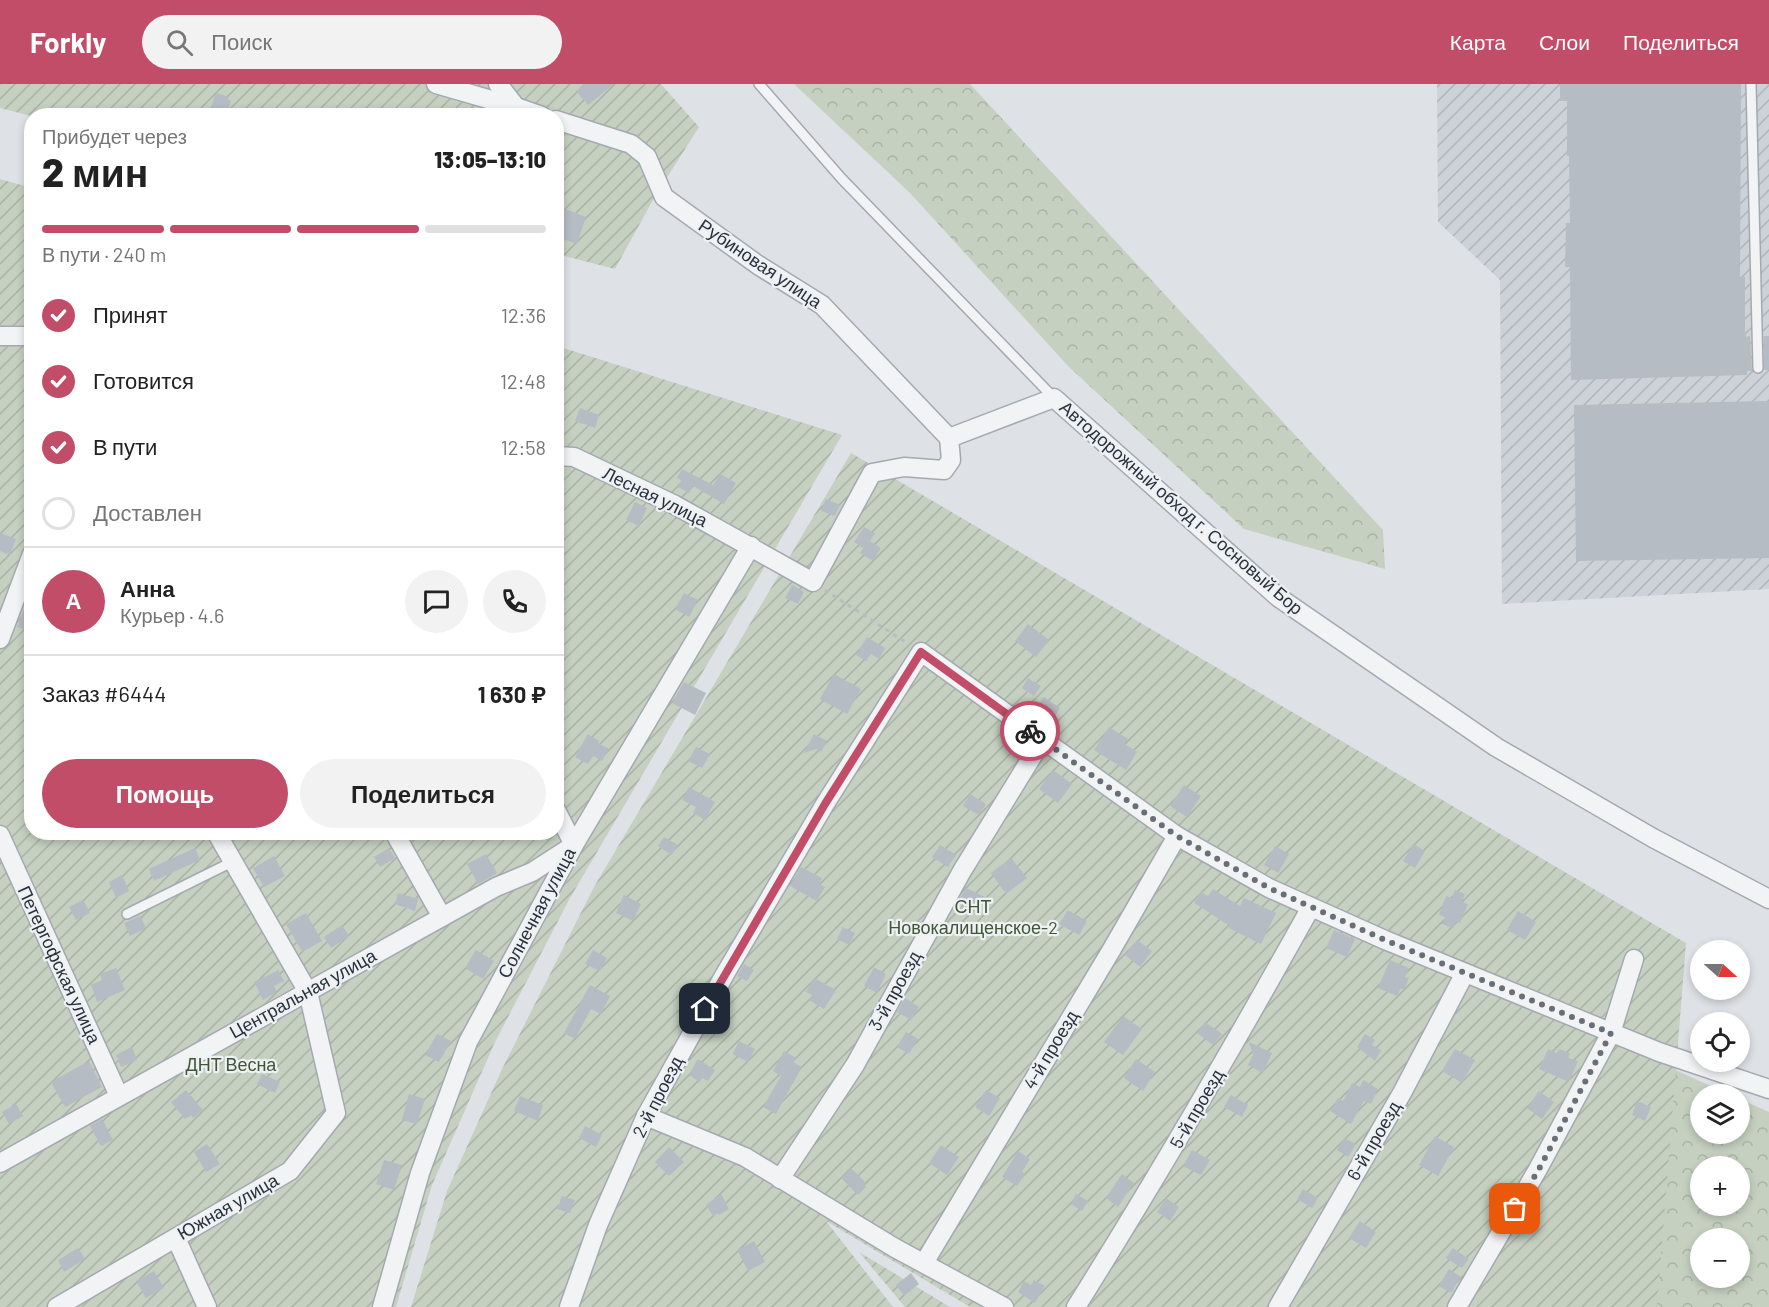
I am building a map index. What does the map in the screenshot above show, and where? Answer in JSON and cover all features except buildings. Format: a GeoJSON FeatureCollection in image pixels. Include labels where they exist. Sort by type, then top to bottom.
{"type":"FeatureCollection","features":[{"type":"Feature","properties":{"kind":"street"},"geometry":{"type":"LineString","coordinates":[[436,84],[519,108]]}},
{"type":"Feature","properties":{"kind":"street"},"geometry":{"type":"LineString","coordinates":[[498,84],[516,107]]}},
{"type":"Feature","properties":{"kind":"street","name":"Рубиновая улица"},"geometry":{"type":"LineString","coordinates":[[564,123],[631,144],[647,157],[664,197],[758,265],[822,305],[949,438]]}},
{"type":"Feature","properties":{"kind":"street"},"geometry":{"type":"LineString","coordinates":[[0,336],[24,336]]}},
{"type":"Feature","properties":{"kind":"street"},"geometry":{"type":"LineString","coordinates":[[813,582],[872,473],[904,467],[944,470],[951,460],[949,438],[1053,398]]}},
{"type":"Feature","properties":{"kind":"street","name":"Автодорожный обход г. Сосновый Бор"},"geometry":{"type":"LineString","coordinates":[[1053,398],[1278,597],[1496,747],[1653,838],[1769,898]]}},
{"type":"Feature","properties":{"kind":"street","name":"Лесная улица"},"geometry":{"type":"LineString","coordinates":[[564,459],[573,456],[675,505],[813,582]]}},
{"type":"Feature","properties":{"kind":"street","name":"Солнечная улица"},"geometry":{"type":"LineString","coordinates":[[382,1307],[420,1173],[468,1042],[574,845],[751,546]]}},
{"type":"Feature","properties":{"kind":"street"},"geometry":{"type":"LineString","coordinates":[[0,639],[24,575]]}},
{"type":"Feature","properties":{"kind":"street"},"geometry":{"type":"LineString","coordinates":[[921,652],[1177,836],[1269,888],[1611,1033],[1659,1052],[1769,1089]]}},
{"type":"Feature","properties":{"kind":"street","name":"2-й проезд"},"geometry":{"type":"LineString","coordinates":[[569,1307],[598,1225],[646,1116],[725,974],[825,804],[921,652]]}},
{"type":"Feature","properties":{"kind":"street","name":"3-й проезд"},"geometry":{"type":"LineString","coordinates":[[780,1179],[855,1065],[962,871],[1043,740]]}},
{"type":"Feature","properties":{"kind":"street"},"geometry":{"type":"LineString","coordinates":[[564,826],[574,845]]}},
{"type":"Feature","properties":{"kind":"street","name":"Петергофская улица"},"geometry":{"type":"LineString","coordinates":[[0,835],[119,1096]]}},
{"type":"Feature","properties":{"kind":"street","name":"4-й проезд"},"geometry":{"type":"LineString","coordinates":[[924,1263],[1177,836]]}},
{"type":"Feature","properties":{"kind":"street"},"geometry":{"type":"LineString","coordinates":[[220,840],[308,992]]}},
{"type":"Feature","properties":{"kind":"street"},"geometry":{"type":"LineString","coordinates":[[399,840],[442,917]]}},
{"type":"Feature","properties":{"kind":"street","name":"Центральная улица"},"geometry":{"type":"LineString","coordinates":[[0,1162],[496,887],[532,872],[574,845]]}},
{"type":"Feature","properties":{"kind":"street","name":"5-й проезд"},"geometry":{"type":"LineString","coordinates":[[1076,1307],[1144,1198],[1238,1038],[1311,907]]}},
{"type":"Feature","properties":{"kind":"street"},"geometry":{"type":"LineString","coordinates":[[1457,1307],[1539,1169],[1611,1033],[1634,959]]}},
{"type":"Feature","properties":{"kind":"street","name":"6-й проезд"},"geometry":{"type":"LineString","coordinates":[[1278,1307],[1402,1093],[1465,972]]}},
{"type":"Feature","properties":{"kind":"street","name":"Южная улица"},"geometry":{"type":"LineString","coordinates":[[57,1307],[290,1171],[336,1113],[308,992]]}},
{"type":"Feature","properties":{"kind":"street"},"geometry":{"type":"LineString","coordinates":[[646,1116],[745,1158],[1004,1307]]}},
{"type":"Feature","properties":{"kind":"street"},"geometry":{"type":"LineString","coordinates":[[176,1238],[207,1307]]}},
{"type":"Feature","properties":{"kind":"lane","name":"Автодорожный обход г. Сосновый Бор"},"geometry":{"type":"LineString","coordinates":[[759,84],[842,179],[1053,398]]}},
{"type":"Feature","properties":{"kind":"lane"},"geometry":{"type":"LineString","coordinates":[[1751,84],[1758,368]]}},
{"type":"Feature","properties":{"kind":"lane"},"geometry":{"type":"LineString","coordinates":[[127,914],[232,862]]}},
{"type":"Feature","properties":{"kind":"path"},"geometry":{"type":"LineString","coordinates":[[813,582],[921,652]]}},
{"type":"Feature","properties":{"kind":"shaded area"},"geometry":{"type":"Polygon","coordinates":[[[1437,84],[1769,84],[1769,589],[1502,604],[1500,280],[1438,222],[1437,84]]]}},
{"type":"Feature","properties":{"kind":"green space"},"geometry":{"type":"Polygon","coordinates":[[[0,84],[661,84],[699,127],[654,198],[615,269],[564,256],[564,108],[24,108],[24,114],[0,108],[0,84]]]}},
{"type":"Feature","properties":{"kind":"green space"},"geometry":{"type":"Polygon","coordinates":[[[794,84],[970,84],[1383,530],[1385,569],[1244,529],[1068,366],[910,193],[794,84]]]}},
{"type":"Feature","properties":{"kind":"green space","name":"ДНТ Весна"},"geometry":{"type":"Polygon","coordinates":[[[0,179],[24,186],[24,840],[564,840],[564,348],[842,435],[570,898],[495,1042],[432,1185],[396,1307],[0,1307],[0,179]]]}},
{"type":"Feature","properties":{"kind":"green space","name":"СНТ Новокалищенское-2"},"geometry":{"type":"Polygon","coordinates":[[[851,453],[1686,943],[1657,1307],[970,1307],[826,1221],[893,1307],[411,1307],[447,1191],[502,1069],[594,887],[851,453]]]}},
{"type":"Feature","properties":{"kind":"green space"},"geometry":{"type":"Polygon","coordinates":[[[1673,1069],[1706,1084],[1690,1084],[1690,1144],[1750,1144],[1750,1103],[1769,1112],[1769,1307],[1651,1307],[1673,1069]]]}},
{"type":"Feature","properties":{"kind":"green space"},"geometry":{"type":"Polygon","coordinates":[[[859,1252],[950,1307],[905,1307],[859,1252]]]}},
{"type":"Feature","properties":{"kind":"way so far"},"geometry":{"type":"LineString","coordinates":[[1030,731],[1177,836],[1269,888],[1385,940],[1611,1033],[1539,1169],[1515,1209]]}},
{"type":"Feature","properties":{"kind":"route"},"geometry":{"type":"LineString","coordinates":[[705,1009],[825,804],[921,652],[1030,731]]}}]}
